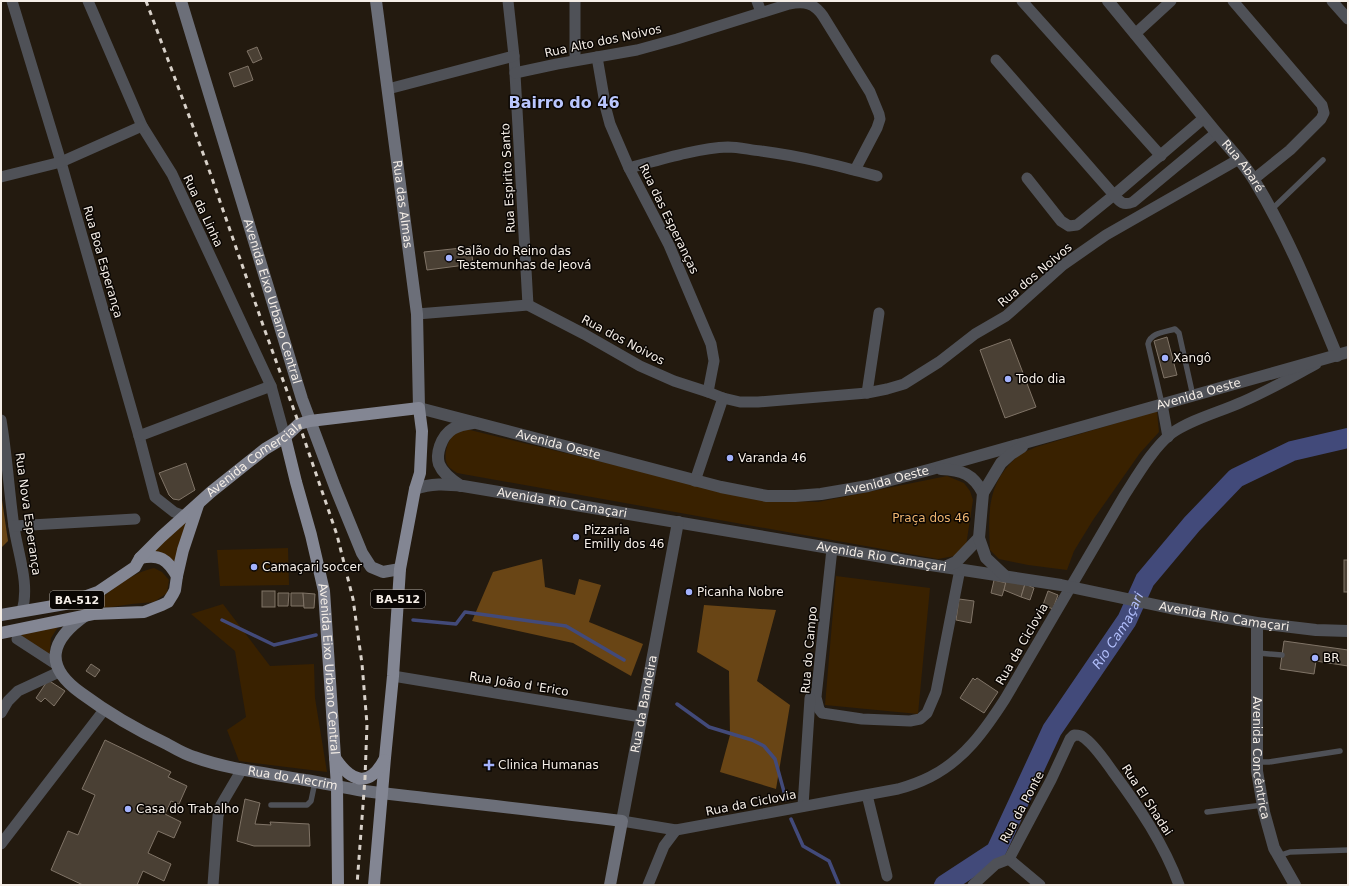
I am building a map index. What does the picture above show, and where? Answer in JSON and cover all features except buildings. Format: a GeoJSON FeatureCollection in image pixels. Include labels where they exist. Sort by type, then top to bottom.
{"type":"FeatureCollection","features":[{"type":"Feature","properties":{"kind":"main road","name":"Avenida Eixo Urbano Central"},"geometry":{"type":"LineString","coordinates":[[181,1],[310,421],[348,520],[366,562],[371,567],[383,572],[400,569]]}},
{"type":"Feature","properties":{"kind":"main road","name":"Rua das Almas"},"geometry":{"type":"LineString","coordinates":[[376,1],[417,314],[419,408]]}},
{"type":"Feature","properties":{"kind":"main road","name":"BA-512"},"geometry":{"type":"LineString","coordinates":[[310,421],[419,408],[422,430],[420,473],[415,489],[400,569],[393,676],[384,758],[374,885]]}},
{"type":"Feature","properties":{"kind":"main road","name":"Avenida Comercial"},"geometry":{"type":"LineString","coordinates":[[1,615],[65,604],[98,592],[135,567],[140,558],[184,516],[198,506],[211,492],[265,449],[285,437],[299,424],[310,421]]}},
{"type":"Feature","properties":{"kind":"main road","name":"Avenida Eixo Urbano Central"},"geometry":{"type":"LineString","coordinates":[[285,437],[324,591],[334,757],[338,786],[338,885]]}},
{"type":"Feature","properties":{"kind":"main road","name":"Avenida Comercial"},"geometry":{"type":"LineString","coordinates":[[1,632],[86,615],[144,612],[168,602],[177,584],[177,576],[183,550],[198,506]]}},
{"type":"Feature","properties":{"kind":"main road"},"geometry":{"type":"LineString","coordinates":[[140,558],[153,556],[164,560],[172,567],[177,576]]}},
{"type":"Feature","properties":{"kind":"main road"},"geometry":{"type":"LineString","coordinates":[[58,669],[56,649],[58,642],[70,627],[86,615]]}},
{"type":"Feature","properties":{"kind":"main road","name":"Rua do Alecrim"},"geometry":{"type":"LineString","coordinates":[[58,669],[68,684],[104,710],[140,731],[191,756],[241,771],[364,791],[622,821]]}},
{"type":"Feature","properties":{"kind":"main road"},"geometry":{"type":"LineString","coordinates":[[334,757],[343,770],[354,778],[365,778],[373,775],[384,758]]}},
{"type":"Feature","properties":{"kind":"main road","name":"Rua da Bandeira"},"geometry":{"type":"LineString","coordinates":[[610,885],[622,821]]}},
{"type":"Feature","properties":{"kind":"street","name":"Rua Boa Esperança"},"geometry":{"type":"LineString","coordinates":[[12,1],[61,162],[155,497],[174,512],[184,516]]}},
{"type":"Feature","properties":{"kind":"street","name":"Rua da Linha"},"geometry":{"type":"LineString","coordinates":[[88,1],[142,126],[172,174],[271,386],[285,437]]}},
{"type":"Feature","properties":{"kind":"street","name":"Rua Espirito Santo"},"geometry":{"type":"LineString","coordinates":[[508,1],[514,56],[528,305]]}},
{"type":"Feature","properties":{"kind":"street"},"geometry":{"type":"LineString","coordinates":[[575,1],[575,60]]}},
{"type":"Feature","properties":{"kind":"street"},"geometry":{"type":"LineString","coordinates":[[757,1],[761,12]]}},
{"type":"Feature","properties":{"kind":"street"},"geometry":{"type":"LineString","coordinates":[[1022,1],[1161,156]]}},
{"type":"Feature","properties":{"kind":"street","name":"Rua Abaré"},"geometry":{"type":"LineString","coordinates":[[1108,1],[1254,179],[1342,354]]}},
{"type":"Feature","properties":{"kind":"street"},"geometry":{"type":"LineString","coordinates":[[1135,34],[1171,1]]}},
{"type":"Feature","properties":{"kind":"street"},"geometry":{"type":"LineString","coordinates":[[1233,1],[1322,105],[1324,110],[1321,120],[1290,150],[1254,179]]}},
{"type":"Feature","properties":{"kind":"street"},"geometry":{"type":"LineString","coordinates":[[1332,1],[1348,19]]}},
{"type":"Feature","properties":{"kind":"street","name":"Rua Alto dos Noivos"},"geometry":{"type":"LineString","coordinates":[[515,73],[575,60],[637,50],[677,39],[761,12],[795,3],[806,3],[815,7],[823,16],[878,108],[880,118],[877,128],[855,170]]}},
{"type":"Feature","properties":{"kind":"street"},"geometry":{"type":"LineString","coordinates":[[388,89],[514,56]]}},
{"type":"Feature","properties":{"kind":"street","name":"Rua das Esperanças"},"geometry":{"type":"LineString","coordinates":[[597,57],[610,124],[629,168],[669,245],[711,344],[714,361],[708,392]]}},
{"type":"Feature","properties":{"kind":"street"},"geometry":{"type":"LineString","coordinates":[[996,60],[1122,204],[1133,202],[1216,133]]}},
{"type":"Feature","properties":{"kind":"street"},"geometry":{"type":"LineString","coordinates":[[1027,178],[1061,221],[1069,226],[1077,225],[1161,156],[1204,118]]}},
{"type":"Feature","properties":{"kind":"street"},"geometry":{"type":"LineString","coordinates":[[1,177],[61,162],[142,126]]}},
{"type":"Feature","properties":{"kind":"street"},"geometry":{"type":"LineString","coordinates":[[629,168],[669,157],[704,150],[728,148],[780,153],[877,176]]}},
{"type":"Feature","properties":{"kind":"street","name":"Rua dos Noivos"},"geometry":{"type":"LineString","coordinates":[[528,305],[579,331],[640,366],[674,381],[723,398],[740,402],[758,402],[867,393],[887,389],[904,384],[915,378],[939,362],[963,342],[1006,316],[1063,265],[1106,235],[1239,159]]}},
{"type":"Feature","properties":{"kind":"street"},"geometry":{"type":"LineString","coordinates":[[417,314],[528,305]]}},
{"type":"Feature","properties":{"kind":"street"},"geometry":{"type":"LineString","coordinates":[[867,393],[879,313]]}},
{"type":"Feature","properties":{"kind":"street","name":"Avenida Oeste"},"geometry":{"type":"LineString","coordinates":[[419,408],[695,481],[767,496],[796,496],[844,491],[932,469],[1342,354]]}},
{"type":"Feature","properties":{"kind":"street","name":"Rua da Ciclovia"},"geometry":{"type":"LineString","coordinates":[[622,821],[676,830],[898,789],[931,776],[961,756],[989,724],[1128,490],[1154,453],[1168,437],[1187,425],[1282,383],[1323,359]]}},
{"type":"Feature","properties":{"kind":"street"},"geometry":{"type":"LineString","coordinates":[[139,436],[271,386]]}},
{"type":"Feature","properties":{"kind":"street"},"geometry":{"type":"LineString","coordinates":[[695,481],[723,398]]}},
{"type":"Feature","properties":{"kind":"street"},"geometry":{"type":"LineString","coordinates":[[1162,404],[1168,437]]}},
{"type":"Feature","properties":{"kind":"street","name":"Rua Nova Esperança"},"geometry":{"type":"LineString","coordinates":[[1,420],[14,526],[25,589],[22,611]]}},
{"type":"Feature","properties":{"kind":"street"},"geometry":{"type":"LineString","coordinates":[[463,486],[447,475],[442,469],[438,457],[439,450],[446,434],[451,429],[458,425],[476,422]]}},
{"type":"Feature","properties":{"kind":"street"},"geometry":{"type":"LineString","coordinates":[[1004,576],[986,558],[979,538],[983,492],[1001,463],[1010,454],[1031,441]]}},
{"type":"Feature","properties":{"kind":"street"},"geometry":{"type":"LineString","coordinates":[[932,469],[962,472],[970,476],[978,483],[983,492]]}},
{"type":"Feature","properties":{"kind":"street","name":"Avenida Rio Camaçari"},"geometry":{"type":"LineString","coordinates":[[415,489],[427,485],[442,484],[463,486],[832,549],[1070,586],[1170,608],[1258,623],[1316,630],[1348,631]]}},
{"type":"Feature","properties":{"kind":"street"},"geometry":{"type":"LineString","coordinates":[[14,526],[135,519]]}},
{"type":"Feature","properties":{"kind":"street","name":"Rua da Bandeira"},"geometry":{"type":"LineString","coordinates":[[622,821],[678,522]]}},
{"type":"Feature","properties":{"kind":"street"},"geometry":{"type":"LineString","coordinates":[[945,567],[956,562],[979,538]]}},
{"type":"Feature","properties":{"kind":"street","name":"Rua do Campo"},"geometry":{"type":"LineString","coordinates":[[832,549],[816,697],[822,713],[862,720],[910,722],[920,719],[927,713],[936,692],[960,570]]}},
{"type":"Feature","properties":{"kind":"street","name":"Avenida Concêntrica"},"geometry":{"type":"LineString","coordinates":[[1258,623],[1257,771],[1263,805],[1274,848],[1295,885]]}},
{"type":"Feature","properties":{"kind":"street"},"geometry":{"type":"LineString","coordinates":[[1,714],[8,701],[18,691],[58,669],[17,639]]}},
{"type":"Feature","properties":{"kind":"street","name":"Rua João d 'Erico"},"geometry":{"type":"LineString","coordinates":[[393,676],[641,717]]}},
{"type":"Feature","properties":{"kind":"street"},"geometry":{"type":"LineString","coordinates":[[804,806],[810,698]]}},
{"type":"Feature","properties":{"kind":"street"},"geometry":{"type":"LineString","coordinates":[[1,844],[104,710]]}},
{"type":"Feature","properties":{"kind":"street","name":"Rua da Ponte"},"geometry":{"type":"LineString","coordinates":[[973,885],[996,864],[1009,859],[1051,780],[1070,739],[1074,735],[1082,736]]}},
{"type":"Feature","properties":{"kind":"street","name":"Rua El Shadai"},"geometry":{"type":"LineString","coordinates":[[1082,736],[1101,756],[1126,789],[1165,852],[1179,885]]}},
{"type":"Feature","properties":{"kind":"street"},"geometry":{"type":"LineString","coordinates":[[213,885],[218,816],[221,805],[241,771]]}},
{"type":"Feature","properties":{"kind":"street"},"geometry":{"type":"LineString","coordinates":[[867,795],[887,876]]}},
{"type":"Feature","properties":{"kind":"street"},"geometry":{"type":"LineString","coordinates":[[648,885],[664,846],[676,830]]}},
{"type":"Feature","properties":{"kind":"street"},"geometry":{"type":"LineString","coordinates":[[1009,859],[1040,885]]}},
{"type":"Feature","properties":{"kind":"lane"},"geometry":{"type":"LineString","coordinates":[[1270,210],[1324,160]]}},
{"type":"Feature","properties":{"kind":"lane"},"geometry":{"type":"LineString","coordinates":[[1162,404],[1148,344],[1149,339],[1153,336],[1175,329],[1179,334],[1193,396]]}},
{"type":"Feature","properties":{"kind":"lane"},"geometry":{"type":"LineString","coordinates":[[1258,653],[1282,655]]}},
{"type":"Feature","properties":{"kind":"lane"},"geometry":{"type":"LineString","coordinates":[[1257,762],[1269,762],[1340,751]]}},
{"type":"Feature","properties":{"kind":"lane"},"geometry":{"type":"LineString","coordinates":[[271,805],[307,805],[311,801],[316,782]]}},
{"type":"Feature","properties":{"kind":"lane"},"geometry":{"type":"LineString","coordinates":[[1207,812],[1263,805]]}},
{"type":"Feature","properties":{"kind":"lane"},"geometry":{"type":"LineString","coordinates":[[1278,856],[1290,852],[1348,850]]}},
{"type":"Feature","properties":{"kind":"green space"},"geometry":{"type":"Polygon","coordinates":[[[1157,411],[1159,432],[1140,453],[1093,520],[1074,551],[1067,570],[1028,565],[999,559],[990,550],[990,511],[995,488],[1007,467],[1019,455],[1036,447],[1157,411]]]}},
{"type":"Feature","properties":{"kind":"green space","name":"Praça dos 46"},"geometry":{"type":"Polygon","coordinates":[[[466,429],[760,500],[818,502],[947,476],[964,483],[970,491],[973,500],[966,546],[955,556],[938,559],[457,473],[450,468],[447,463],[446,449],[450,439],[456,432],[466,429]]]}},
{"type":"Feature","properties":{"kind":"green space"},"geometry":{"type":"Polygon","coordinates":[[[195,508],[175,576],[168,564],[140,560],[195,508]]]}},
{"type":"Feature","properties":{"kind":"green space","name":"Camaçari soccer"},"geometry":{"type":"Polygon","coordinates":[[[288,548],[289,585],[220,586],[217,550],[288,548]]]}},
{"type":"Feature","properties":{"kind":"green space"},"geometry":{"type":"Polygon","coordinates":[[[154,568],[162,572],[169,580],[167,593],[154,602],[85,611],[126,580],[154,568]]]}},
{"type":"Feature","properties":{"kind":"green space"},"geometry":{"type":"Polygon","coordinates":[[[836,576],[930,588],[918,714],[825,705],[836,576]]]}},
{"type":"Feature","properties":{"kind":"green space"},"geometry":{"type":"Polygon","coordinates":[[[223,604],[270,666],[314,664],[315,698],[327,772],[239,761],[227,730],[246,717],[235,651],[191,614],[223,604]]]}},
{"type":"Feature","properties":{"kind":"green space"},"geometry":{"type":"Polygon","coordinates":[[[58,627],[51,638],[49,659],[20,635],[58,627]]]}},
{"type":"Feature","properties":{"kind":"shaded area"},"geometry":{"type":"Polygon","coordinates":[[[1,493],[8,541],[1,548],[1,493]]]}},
{"type":"Feature","properties":{"kind":"shaded area"},"geometry":{"type":"Polygon","coordinates":[[[542,559],[545,587],[575,595],[579,579],[601,585],[589,622],[643,644],[631,676],[573,643],[472,621],[493,572],[542,559]]]}},
{"type":"Feature","properties":{"kind":"shaded area"},"geometry":{"type":"Polygon","coordinates":[[[704,605],[776,610],[757,681],[790,705],[776,789],[720,772],[730,735],[729,671],[697,652],[704,605]]]}},
{"type":"Feature","properties":{"kind":"waterway","name":"Rio Camaçari"},"geometry":{"type":"LineString","coordinates":[[944,885],[996,851],[1052,730],[1127,620],[1145,580],[1192,524],[1236,478],[1292,451],[1348,438]]}},
{"type":"Feature","properties":{"kind":"waterway"},"geometry":{"type":"LineString","coordinates":[[413,620],[456,624],[465,612],[566,626],[624,660]]}},
{"type":"Feature","properties":{"kind":"waterway"},"geometry":{"type":"LineString","coordinates":[[222,620],[274,645],[316,635]]}},
{"type":"Feature","properties":{"kind":"waterway"},"geometry":{"type":"LineString","coordinates":[[677,704],[709,727],[752,740],[764,746],[775,759],[786,799]]}},
{"type":"Feature","properties":{"kind":"waterway"},"geometry":{"type":"LineString","coordinates":[[791,819],[803,846],[829,861],[839,885]]}},
{"type":"Feature","properties":{"kind":"railway"},"geometry":{"type":"LineString","coordinates":[[146,1],[207,164],[299,424],[337,535],[353,599],[362,664],[367,724],[365,778],[357,885]]}},
{"type":"Feature","properties":{"kind":"place","name":"Salão do Reino das Testemunhas de Jeová"},"geometry":{"type":"Point","coordinates":[449,258]}},
{"type":"Feature","properties":{"kind":"place","name":"Xangô"},"geometry":{"type":"Point","coordinates":[1165,358]}},
{"type":"Feature","properties":{"kind":"place","name":"Todo dia"},"geometry":{"type":"Point","coordinates":[1008,379]}},
{"type":"Feature","properties":{"kind":"place","name":"Varanda 46"},"geometry":{"type":"Point","coordinates":[730,458]}},
{"type":"Feature","properties":{"kind":"place","name":"Pizzaria Emilly dos 46"},"geometry":{"type":"Point","coordinates":[576,537]}},
{"type":"Feature","properties":{"kind":"place","name":"Camaçari soccer"},"geometry":{"type":"Point","coordinates":[254,567]}},
{"type":"Feature","properties":{"kind":"place","name":"Picanha Nobre"},"geometry":{"type":"Point","coordinates":[689,592]}},
{"type":"Feature","properties":{"kind":"place","name":"BR"},"geometry":{"type":"Point","coordinates":[1315,658]}},
{"type":"Feature","properties":{"kind":"place","name":"Clinica Humanas"},"geometry":{"type":"Point","coordinates":[489,765]}},
{"type":"Feature","properties":{"kind":"place","name":"Casa do Trabalho"},"geometry":{"type":"Point","coordinates":[128,809]}},
{"type":"Feature","properties":{"kind":"district","name":"Bairro do 46"},"geometry":{"type":"Point","coordinates":[564,102]}}]}
